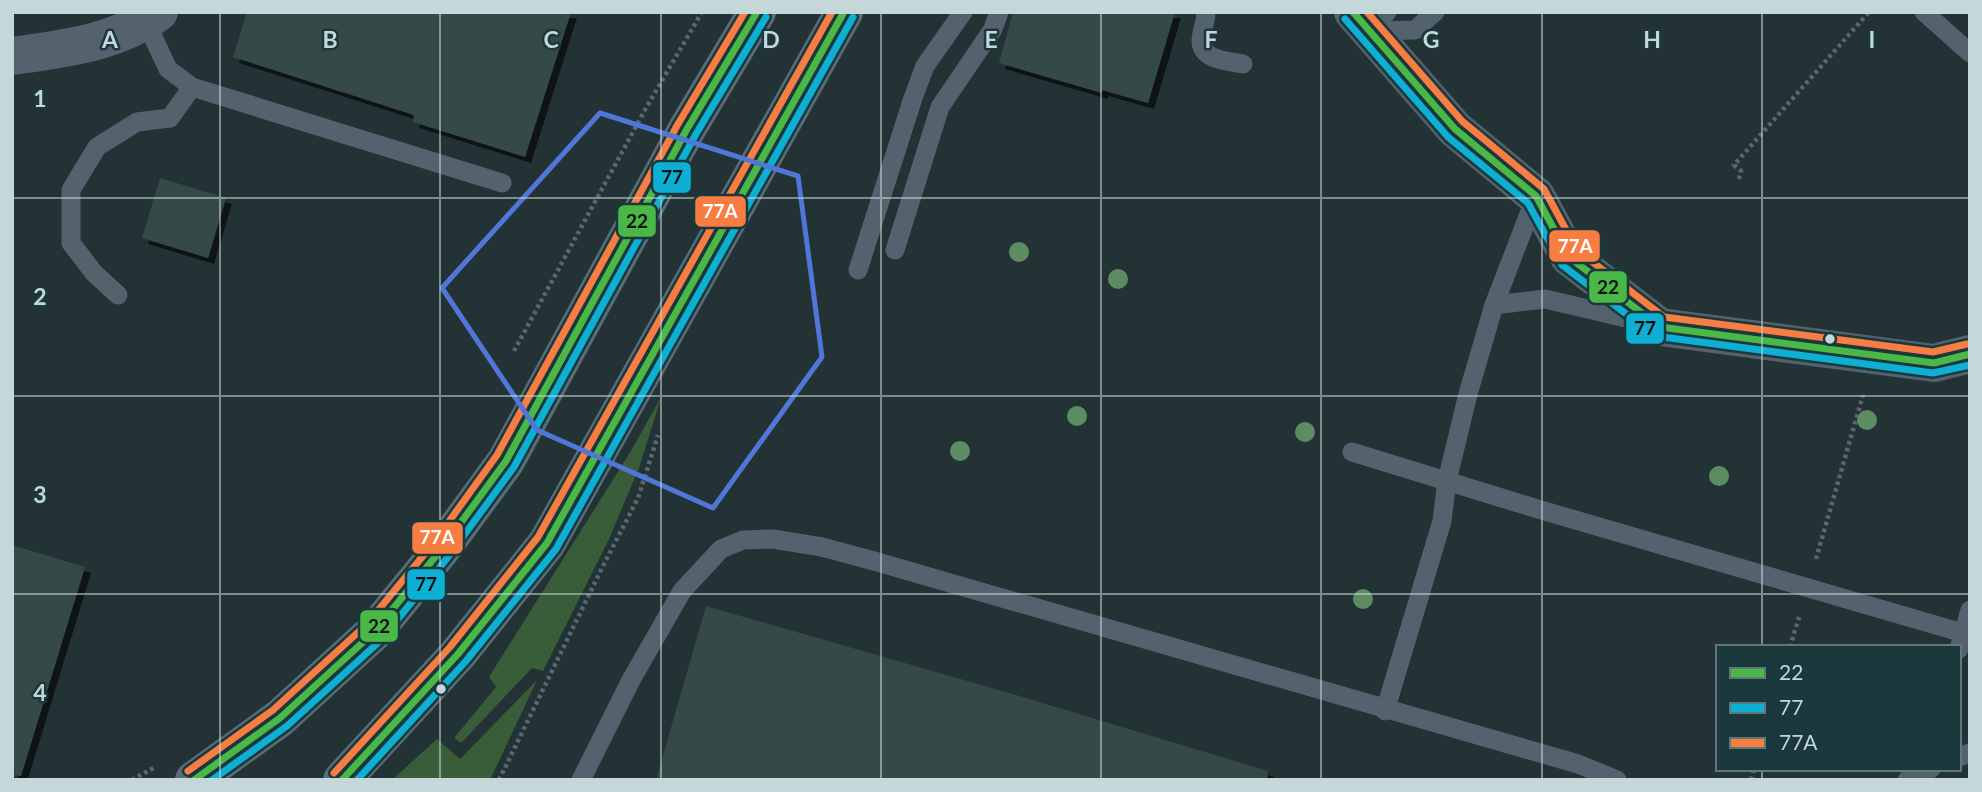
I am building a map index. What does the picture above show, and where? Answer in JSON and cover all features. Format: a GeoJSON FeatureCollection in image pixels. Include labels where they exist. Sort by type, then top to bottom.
{"type":"FeatureCollection","features":[{"type":"Feature","properties":{"kind":"main road"},"geometry":{"type":"LineString","coordinates":[[194,780],[280,718],[374,632],[440,551],[506,461],[687,130],[757,12]]}},
{"type":"Feature","properties":{"kind":"main road"},"geometry":{"type":"LineString","coordinates":[[342,780],[458,654],[547,543],[844,12]]}},
{"type":"Feature","properties":{"kind":"street"},"geometry":{"type":"LineString","coordinates":[[12,56],[85,45],[152,17]]}},
{"type":"Feature","properties":{"kind":"street"},"geometry":{"type":"LineString","coordinates":[[1370,18],[1455,129],[1536,196],[1569,257],[1660,327],[1934,363],[1970,355]]}},
{"type":"Feature","properties":{"kind":"lane"},"geometry":{"type":"LineString","coordinates":[[858,270],[925,66],[962,12]]}},
{"type":"Feature","properties":{"kind":"lane"},"geometry":{"type":"LineString","coordinates":[[895,250],[940,107],[993,29],[999,12]]}},
{"type":"Feature","properties":{"kind":"lane"},"geometry":{"type":"LineString","coordinates":[[1206,12],[1201,41],[1207,54],[1215,59],[1243,64]]}},
{"type":"Feature","properties":{"kind":"lane"},"geometry":{"type":"LineString","coordinates":[[1370,18],[1415,30],[1435,12]]}},
{"type":"Feature","properties":{"kind":"lane"},"geometry":{"type":"LineString","coordinates":[[1924,12],[1970,54]]}},
{"type":"Feature","properties":{"kind":"lane"},"geometry":{"type":"LineString","coordinates":[[152,17],[168,69],[192,87],[502,183]]}},
{"type":"Feature","properties":{"kind":"lane"},"geometry":{"type":"LineString","coordinates":[[118,295],[94,273],[71,243],[71,190],[97,147],[137,122],[170,118],[192,87]]}},
{"type":"Feature","properties":{"kind":"lane"},"geometry":{"type":"LineString","coordinates":[[1385,710],[1442,521],[1447,481],[1468,394],[1494,305],[1536,196]]}},
{"type":"Feature","properties":{"kind":"lane"},"geometry":{"type":"LineString","coordinates":[[1494,305],[1545,299],[1660,327]]}},
{"type":"Feature","properties":{"kind":"lane"},"geometry":{"type":"LineString","coordinates":[[1352,453],[1808,587],[1961,641],[1970,610]]}},
{"type":"Feature","properties":{"kind":"lane"},"geometry":{"type":"LineString","coordinates":[[581,780],[631,680],[682,591],[721,548],[743,540],[773,539],[822,547],[1578,764],[1617,780]]}},
{"type":"Feature","properties":{"kind":"lane"},"geometry":{"type":"LineString","coordinates":[[1907,780],[1927,771]]}},
{"type":"Feature","properties":{"kind":"path"},"geometry":{"type":"LineString","coordinates":[[509,361],[646,108],[702,12]]}},
{"type":"Feature","properties":{"kind":"path"},"geometry":{"type":"LineString","coordinates":[[1739,179],[1741,170],[1734,165],[1869,12]]}},
{"type":"Feature","properties":{"kind":"path"},"geometry":{"type":"LineString","coordinates":[[1791,645],[1866,384]]}},
{"type":"Feature","properties":{"kind":"path"},"geometry":{"type":"LineString","coordinates":[[499,780],[638,498],[662,423]]}},
{"type":"Feature","properties":{"kind":"path"},"geometry":{"type":"LineString","coordinates":[[132,780],[157,765]]}},
{"type":"Feature","properties":{"kind":"highlighted area"},"geometry":{"type":"Polygon","coordinates":[[[600,113],[798,176],[822,357],[713,508],[537,430],[442,288],[600,113]]]}},
{"type":"Feature","properties":{"kind":"green space"},"geometry":{"type":"Polygon","coordinates":[[[662,395],[639,468],[609,539],[543,671],[532,668],[461,743],[454,738],[496,687],[489,677],[631,451],[662,395]]]}},
{"type":"Feature","properties":{"kind":"green space"},"geometry":{"type":"Polygon","coordinates":[[[537,680],[490,780],[392,780],[437,739],[460,759],[537,680]]]}},
{"type":"Feature","properties":{"kind":"building"},"geometry":{"type":"Polygon","coordinates":[[[247,12],[571,12],[525,157],[413,122],[414,115],[233,57],[247,12]]]}},
{"type":"Feature","properties":{"kind":"building"},"geometry":{"type":"Polygon","coordinates":[[[1013,12],[1175,12],[1148,103],[1102,90],[1102,93],[999,63],[1013,12]]]}},
{"type":"Feature","properties":{"kind":"building"},"geometry":{"type":"Polygon","coordinates":[[[160,178],[226,198],[208,258],[142,238],[160,178]]]}},
{"type":"Feature","properties":{"kind":"building"},"geometry":{"type":"Polygon","coordinates":[[[12,545],[85,567],[21,776],[12,775],[12,545]]]}},
{"type":"Feature","properties":{"kind":"building"},"geometry":{"type":"Polygon","coordinates":[[[706,606],[1268,771],[1267,780],[656,780],[706,606]]]}},
{"type":"Feature","properties":{"kind":"transit line","name":"77A"},"geometry":{"type":"LineString","coordinates":[[188,771],[273,710],[366,625],[432,545],[497,455],[678,124],[745,12]]}},
{"type":"Feature","properties":{"kind":"transit line","name":"22"},"geometry":{"type":"LineString","coordinates":[[194,780],[280,718],[374,632],[440,551],[506,461],[687,129],[757,12]]}},
{"type":"Feature","properties":{"kind":"transit line","name":"77A"},"geometry":{"type":"LineString","coordinates":[[334,773],[450,647],[538,537],[832,12]]}},
{"type":"Feature","properties":{"kind":"transit line","name":"22"},"geometry":{"type":"LineString","coordinates":[[342,780],[458,654],[547,543],[844,12]]}},
{"type":"Feature","properties":{"kind":"transit line","name":"22"},"geometry":{"type":"LineString","coordinates":[[1353,12],[1455,129],[1536,196],[1569,257],[1660,327],[1934,363],[1970,354]]}},
{"type":"Feature","properties":{"kind":"transit line","name":"77A"},"geometry":{"type":"LineString","coordinates":[[1367,12],[1462,121],[1544,189],[1577,250],[1664,317],[1933,352],[1967,344]]}},
{"type":"Feature","properties":{"kind":"transit line","name":"77"},"geometry":{"type":"LineString","coordinates":[[212,780],[287,726],[381,640],[448,557],[514,467],[696,134],[766,17]]}},
{"type":"Feature","properties":{"kind":"transit line","name":"77"},"geometry":{"type":"LineString","coordinates":[[357,780],[466,661],[556,549],[853,17]]}},
{"type":"Feature","properties":{"kind":"transit line","name":"77"},"geometry":{"type":"LineString","coordinates":[[1345,19],[1448,137],[1528,203],[1562,265],[1655,336],[1933,373],[1970,365]]}}]}
